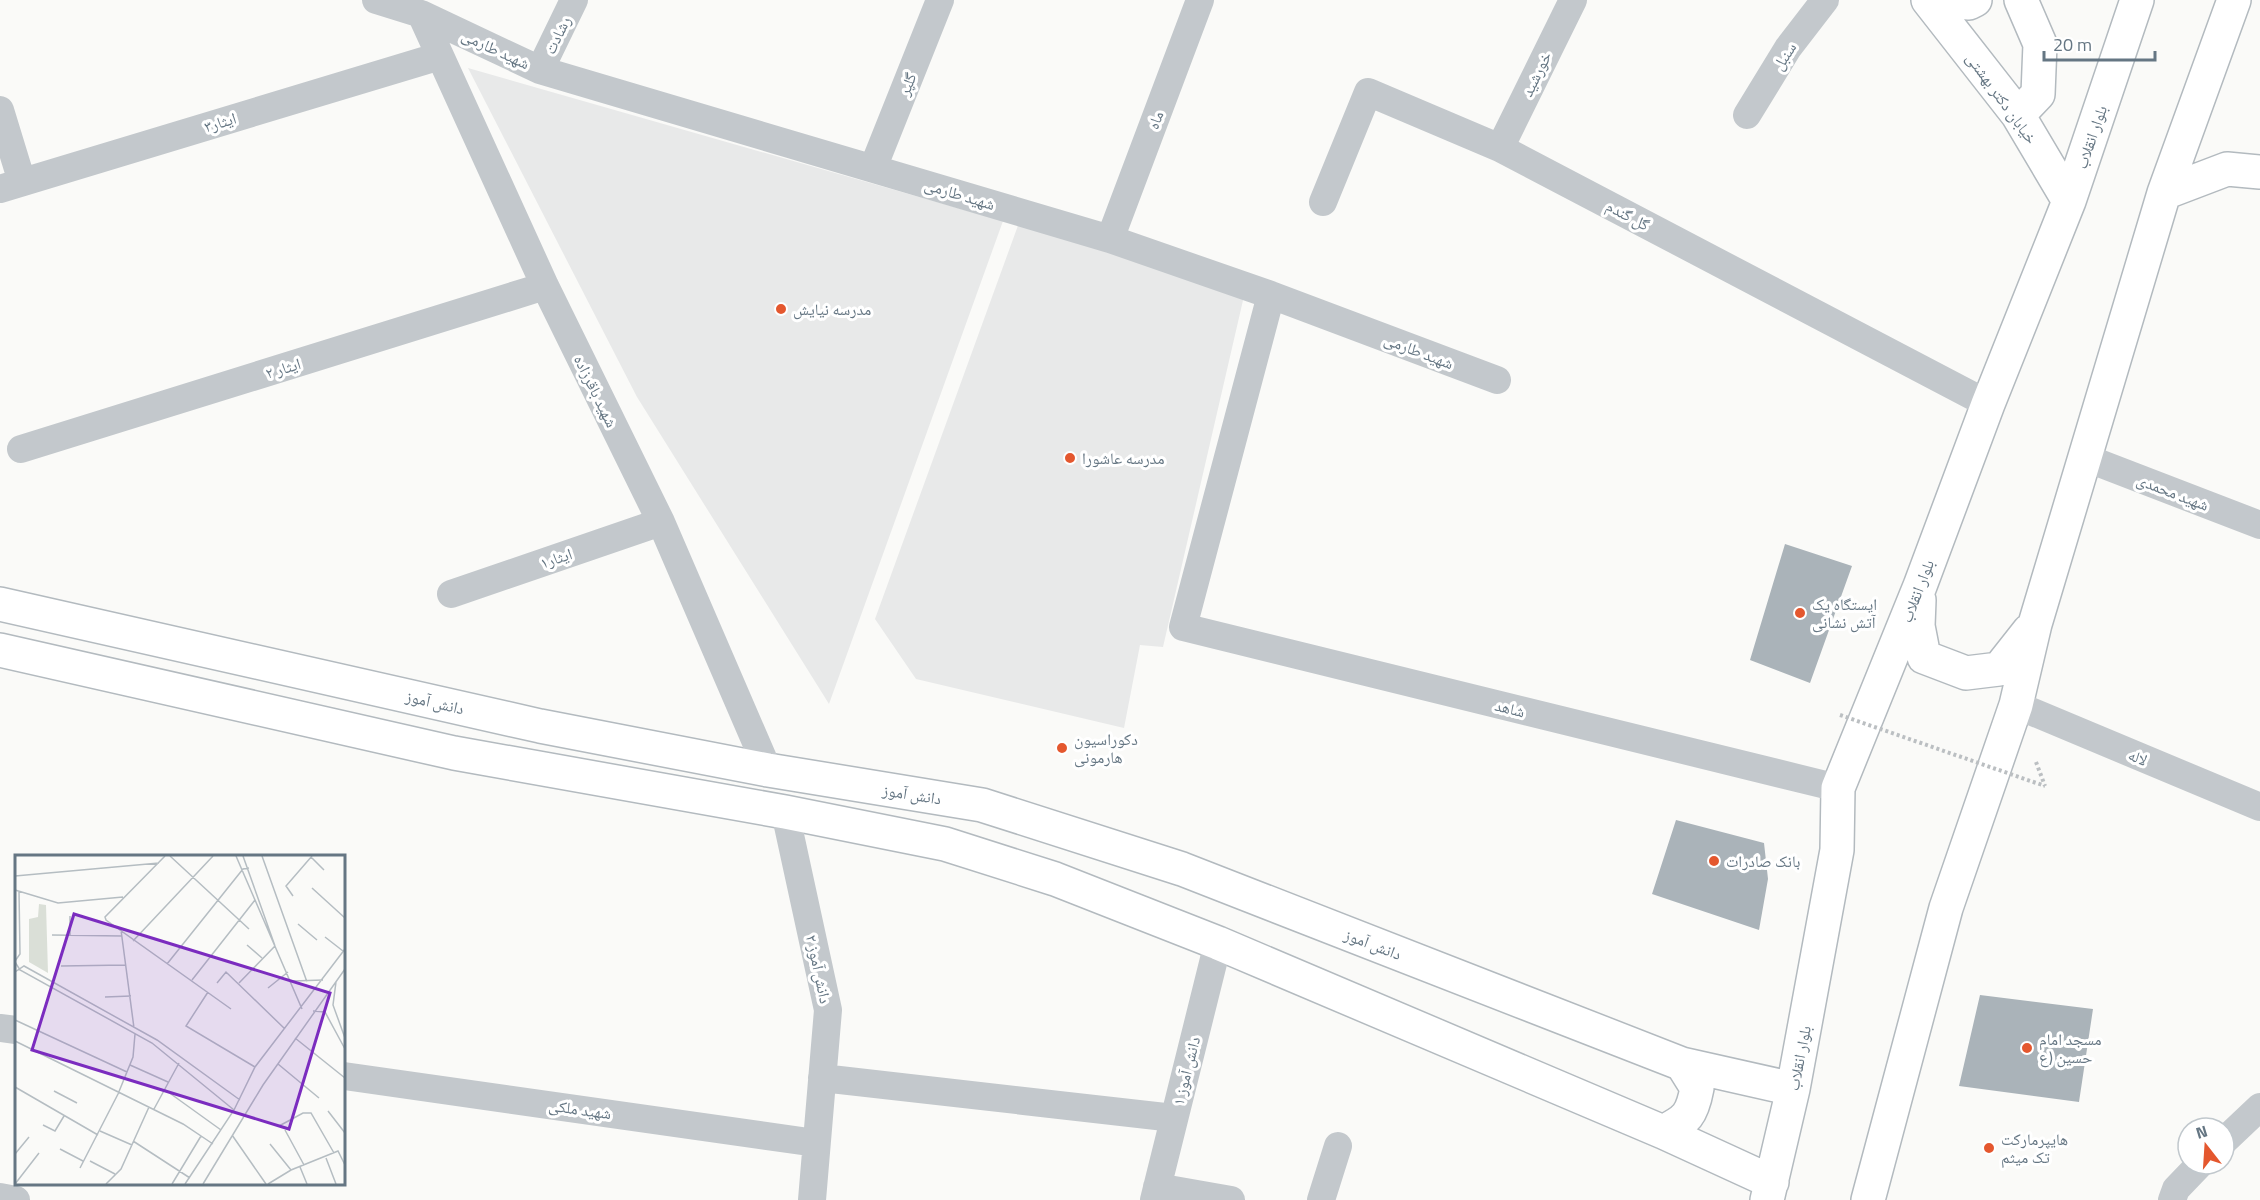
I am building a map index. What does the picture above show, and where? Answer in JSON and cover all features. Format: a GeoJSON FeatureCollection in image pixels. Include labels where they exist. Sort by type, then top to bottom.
{"type":"FeatureCollection","features":[{"type":"Feature","properties":{"kind":"street","name":"شهید طارمی"},"geometry":{"type":"LineString","coordinates":[[376,0],[421,14],[540,70],[1110,239],[1270,295],[1497,380]]}},
{"type":"Feature","properties":{"kind":"street","name":"رشادت"},"geometry":{"type":"LineString","coordinates":[[540,70],[574,0]]}},
{"type":"Feature","properties":{"kind":"street","name":"گلپر"},"geometry":{"type":"LineString","coordinates":[[873,168],[940,0]]}},
{"type":"Feature","properties":{"kind":"street","name":"ماه"},"geometry":{"type":"LineString","coordinates":[[1110,239],[1200,0]]}},
{"type":"Feature","properties":{"kind":"street","name":"خورشید"},"geometry":{"type":"LineString","coordinates":[[1500,148],[1573,0]]}},
{"type":"Feature","properties":{"kind":"street","name":"سنبل"},"geometry":{"type":"LineString","coordinates":[[1747,115],[1788,48],[1825,0]]}},
{"type":"Feature","properties":{"kind":"street","name":"خیابان دکتر بهشتی"},"geometry":{"type":"LineString","coordinates":[[1928,0],[2018,115],[2069,201]]}},
{"type":"Feature","properties":{"kind":"street"},"geometry":{"type":"LineString","coordinates":[[1937,0],[1969,3],[1975,0]]}},
{"type":"Feature","properties":{"kind":"street"},"geometry":{"type":"LineString","coordinates":[[2018,115],[2038,94],[2040,44],[2021,0]]}},
{"type":"Feature","properties":{"kind":"street","name":"بلوار انقلاب"},"geometry":{"type":"LineString","coordinates":[[1770,1191],[1793,1089],[1837,850],[1838,788],[1920,586],[1988,404],[2069,201],[2137,0]]}},
{"type":"Feature","properties":{"kind":"street"},"geometry":{"type":"LineString","coordinates":[[1868,1200],[1946,908],[2016,705],[2035,624],[2164,193],[2234,0]]}},
{"type":"Feature","properties":{"kind":"street","name":"شهید باقرزاده"},"geometry":{"type":"LineString","coordinates":[[421,14],[545,286],[661,522],[768,770]]}},
{"type":"Feature","properties":{"kind":"street","name":"ایثار۳"},"geometry":{"type":"LineString","coordinates":[[11,185],[440,56]]}},
{"type":"Feature","properties":{"kind":"street","name":"گل گندم"},"geometry":{"type":"LineString","coordinates":[[1323,202],[1368,92],[1500,148],[1988,404]]}},
{"type":"Feature","properties":{"kind":"street"},"geometry":{"type":"LineString","coordinates":[[0,110],[11,185]]}},
{"type":"Feature","properties":{"kind":"street"},"geometry":{"type":"LineString","coordinates":[[2164,193],[2228,169],[2260,172]]}},
{"type":"Feature","properties":{"kind":"street","name":"ایثار ۲"},"geometry":{"type":"LineString","coordinates":[[21,449],[545,286]]}},
{"type":"Feature","properties":{"kind":"street","name":"شاهد"},"geometry":{"type":"LineString","coordinates":[[1270,295],[1183,627],[1838,788]]}},
{"type":"Feature","properties":{"kind":"street","name":"شهید محمدی"},"geometry":{"type":"LineString","coordinates":[[2086,458],[2260,525]]}},
{"type":"Feature","properties":{"kind":"street","name":"ایثار۱"},"geometry":{"type":"LineString","coordinates":[[451,594],[661,522]]}},
{"type":"Feature","properties":{"kind":"street"},"geometry":{"type":"LineString","coordinates":[[1920,586],[1918,626],[1924,657],[1942,666],[1966,673],[1999,669],[2035,624]]}},
{"type":"Feature","properties":{"kind":"street","name":"دانش آموز"},"geometry":{"type":"LineString","coordinates":[[0,604],[540,726],[768,770],[982,806],[1182,869],[1682,1064],[1793,1089]]}},
{"type":"Feature","properties":{"kind":"street"},"geometry":{"type":"LineString","coordinates":[[0,650],[454,753],[785,812],[945,844],[1055,879],[1218,943],[1663,1132],[1770,1191]]}},
{"type":"Feature","properties":{"kind":"street","name":"لاله"},"geometry":{"type":"LineString","coordinates":[[2016,705],[2260,807]]}},
{"type":"Feature","properties":{"kind":"street","name":"دانش آموز ۲"},"geometry":{"type":"LineString","coordinates":[[785,812],[828,1010],[812,1200]]}},
{"type":"Feature","properties":{"kind":"street","name":"دانش آموز ۱"},"geometry":{"type":"LineString","coordinates":[[1156,1193],[1218,943]]}},
{"type":"Feature","properties":{"kind":"street"},"geometry":{"type":"LineString","coordinates":[[0,1028],[15,1030]]}},
{"type":"Feature","properties":{"kind":"street"},"geometry":{"type":"LineString","coordinates":[[1663,1132],[1682,1122],[1692,1110],[1697,1088],[1682,1064]]}},
{"type":"Feature","properties":{"kind":"street","name":"شهید ملکی"},"geometry":{"type":"LineString","coordinates":[[345,1076],[816,1143]]}},
{"type":"Feature","properties":{"kind":"street"},"geometry":{"type":"LineString","coordinates":[[822,1078],[1174,1118]]}},
{"type":"Feature","properties":{"kind":"street"},"geometry":{"type":"LineString","coordinates":[[2236,1130],[2260,1107]]}},
{"type":"Feature","properties":{"kind":"street"},"geometry":{"type":"LineString","coordinates":[[1322,1200],[1338,1146]]}},
{"type":"Feature","properties":{"kind":"street"},"geometry":{"type":"LineString","coordinates":[[2172,1200],[2176,1189],[2188,1176]]}},
{"type":"Feature","properties":{"kind":"street"},"geometry":{"type":"LineString","coordinates":[[1156,1193],[1231,1200]]}},
{"type":"Feature","properties":{"kind":"street"},"geometry":{"type":"LineString","coordinates":[[0,1197],[16,1200]]}},
{"type":"Feature","properties":{"kind":"path"},"geometry":{"type":"LineString","coordinates":[[1840,715],[2045,786],[2035,759]]}},
{"type":"Feature","properties":{"kind":"shaded area","name":"مدرسه نیایش"},"geometry":{"type":"Polygon","coordinates":[[[468,68],[1003,221],[829,704],[637,397],[468,68]]]}},
{"type":"Feature","properties":{"kind":"shaded area","name":"مدرسه عاشورا"},"geometry":{"type":"Polygon","coordinates":[[[1020,220],[1244,296],[1163,647],[1140,645],[1124,728],[916,679],[875,619],[1020,220]]]}},
{"type":"Feature","properties":{"kind":"building","name":"ایستگاه یک آتش نشانی"},"geometry":{"type":"Polygon","coordinates":[[[1785,544],[1852,566],[1810,683],[1750,660],[1785,544]]]}},
{"type":"Feature","properties":{"kind":"building","name":"بانک صادرات"},"geometry":{"type":"Polygon","coordinates":[[[1676,820],[1764,843],[1768,879],[1759,930],[1652,894],[1676,820]]]}},
{"type":"Feature","properties":{"kind":"building","name":"مسجد امام حسین (ع"},"geometry":{"type":"Polygon","coordinates":[[[1980,995],[2093,1009],[2079,1102],[1959,1086],[1980,995]]]}},
{"type":"Feature","properties":{"kind":"place","name":"مدرسه نیایش"},"geometry":{"type":"Point","coordinates":[781,309]}},
{"type":"Feature","properties":{"kind":"place","name":"مدرسه عاشورا"},"geometry":{"type":"Point","coordinates":[1070,458]}},
{"type":"Feature","properties":{"kind":"place","name":"ایستگاه یک آتش نشانی"},"geometry":{"type":"Point","coordinates":[1800,613]}},
{"type":"Feature","properties":{"kind":"place","name":"دکوراسیون هارمونی"},"geometry":{"type":"Point","coordinates":[1062,748]}},
{"type":"Feature","properties":{"kind":"place","name":"بانک صادرات"},"geometry":{"type":"Point","coordinates":[1714,861]}},
{"type":"Feature","properties":{"kind":"place","name":"مسجد امام حسین (ع"},"geometry":{"type":"Point","coordinates":[2027,1048]}},
{"type":"Feature","properties":{"kind":"place","name":"هایپرمارکت تک میثم"},"geometry":{"type":"Point","coordinates":[1989,1148]}}]}
